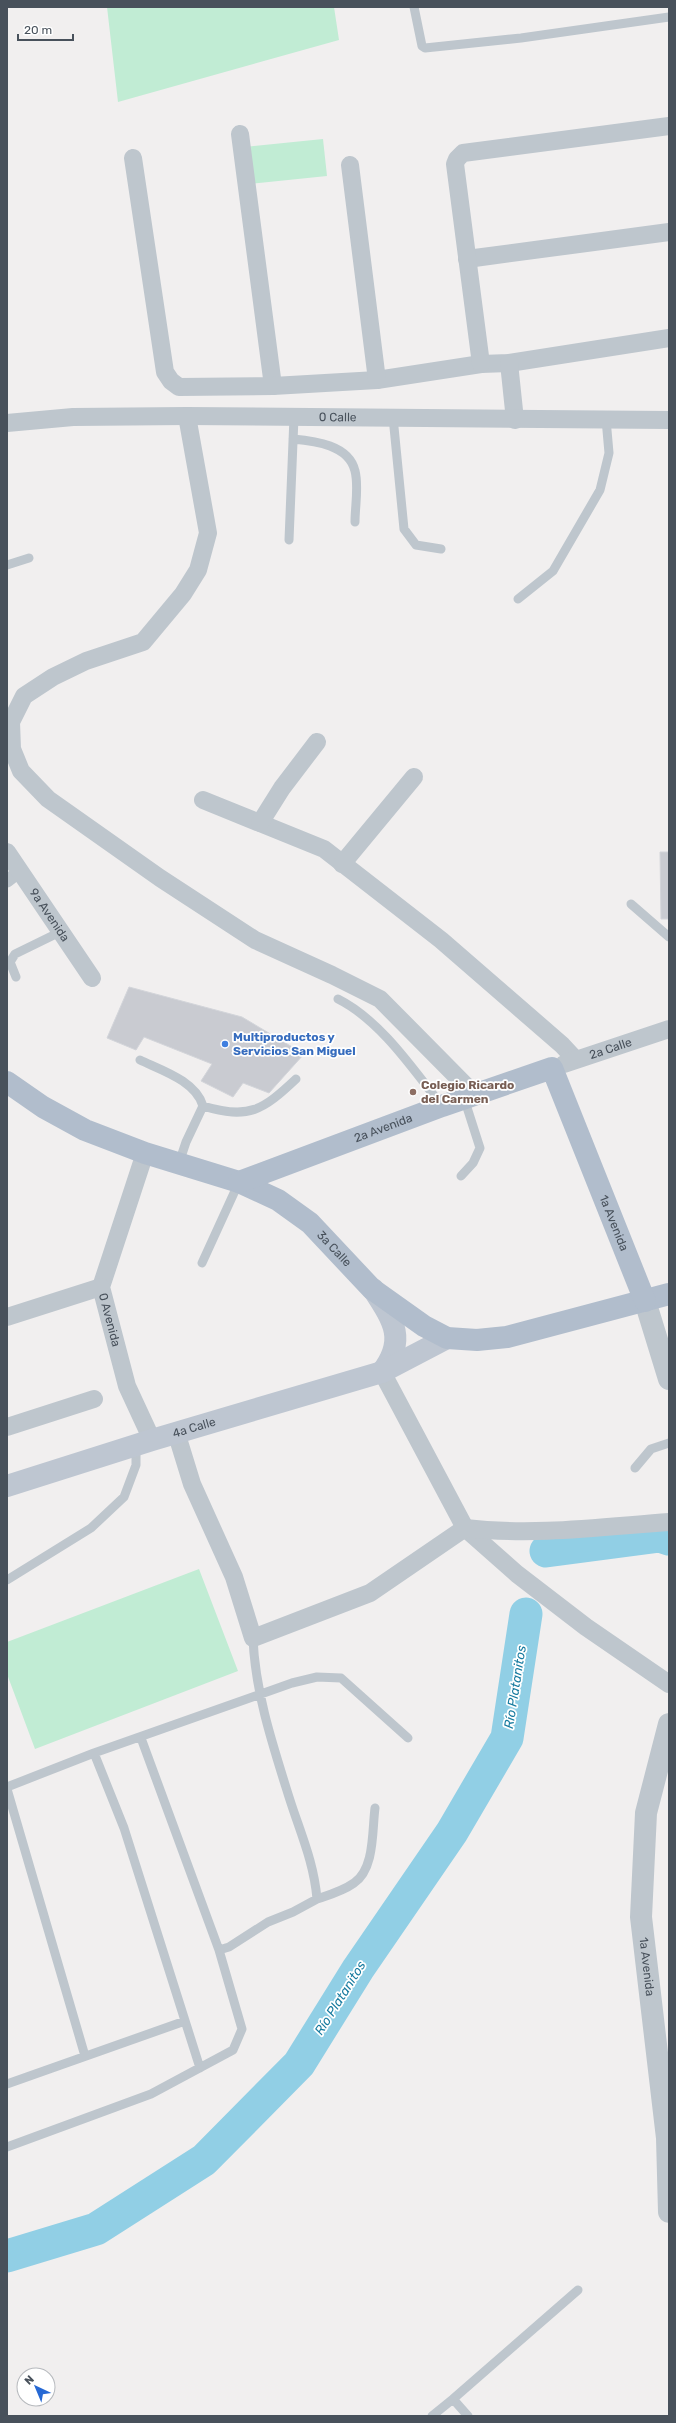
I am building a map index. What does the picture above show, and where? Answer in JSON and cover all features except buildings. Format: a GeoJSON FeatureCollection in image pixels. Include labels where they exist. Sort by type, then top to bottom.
{"type":"FeatureCollection","features":[{"type":"Feature","properties":{"kind":"main road","name":"2a Avenida"},"geometry":{"type":"LineString","coordinates":[[239,1182],[442,1106],[552,1068]]}},
{"type":"Feature","properties":{"kind":"main road","name":"1a Avenida"},"geometry":{"type":"LineString","coordinates":[[552,1068],[645,1301]]}},
{"type":"Feature","properties":{"kind":"main road","name":"3a Calle"},"geometry":{"type":"LineString","coordinates":[[7,1082],[43,1107],[85,1130],[145,1153],[239,1182],[261,1191],[294,1210],[324,1236],[372,1288],[424,1326],[447,1338],[477,1340],[507,1337],[669,1294]]}},
{"type":"Feature","properties":{"kind":"main road"},"geometry":{"type":"LineString","coordinates":[[372,1288],[394,1325],[396,1341],[392,1358],[382,1372]]}},
{"type":"Feature","properties":{"kind":"main road","name":"4a Calle"},"geometry":{"type":"LineString","coordinates":[[7,1486],[176,1432],[382,1372],[447,1338]]}},
{"type":"Feature","properties":{"kind":"street"},"geometry":{"type":"LineString","coordinates":[[481,364],[455,164],[456,159],[463,153],[669,126]]}},
{"type":"Feature","properties":{"kind":"street"},"geometry":{"type":"LineString","coordinates":[[240,134],[273,386]]}},
{"type":"Feature","properties":{"kind":"street"},"geometry":{"type":"LineString","coordinates":[[133,158],[165,372],[171,381],[180,387],[273,386],[378,380],[481,364],[509,363],[669,338]]}},
{"type":"Feature","properties":{"kind":"street"},"geometry":{"type":"LineString","coordinates":[[350,165],[378,380]]}},
{"type":"Feature","properties":{"kind":"street"},"geometry":{"type":"LineString","coordinates":[[468,259],[669,232]]}},
{"type":"Feature","properties":{"kind":"street"},"geometry":{"type":"LineString","coordinates":[[509,363],[515,420]]}},
{"type":"Feature","properties":{"kind":"street"},"geometry":{"type":"LineString","coordinates":[[187,416],[208,533],[198,570],[183,594],[143,642],[86,661],[53,677],[24,696],[11,722],[12,749],[21,771],[48,799],[160,878],[255,940],[332,975],[380,999],[469,1097]]}},
{"type":"Feature","properties":{"kind":"street","name":"0 Calle"},"geometry":{"type":"LineString","coordinates":[[7,423],[73,417],[187,416],[459,417],[515,420],[669,420]]}},
{"type":"Feature","properties":{"kind":"street"},"geometry":{"type":"LineString","coordinates":[[260,823],[282,788],[317,742]]}},
{"type":"Feature","properties":{"kind":"street"},"geometry":{"type":"LineString","coordinates":[[342,864],[414,777]]}},
{"type":"Feature","properties":{"kind":"street"},"geometry":{"type":"LineString","coordinates":[[203,800],[324,849],[441,940],[562,1045],[575,1059]]}},
{"type":"Feature","properties":{"kind":"street","name":"9a Avenida"},"geometry":{"type":"LineString","coordinates":[[7,852],[14,876],[60,932],[92,978]]}},
{"type":"Feature","properties":{"kind":"street","name":"2a Calle"},"geometry":{"type":"LineString","coordinates":[[552,1068],[575,1059],[669,1029]]}},
{"type":"Feature","properties":{"kind":"street","name":"0 Avenida"},"geometry":{"type":"LineString","coordinates":[[144,1442],[101,1287],[145,1153]]}},
{"type":"Feature","properties":{"kind":"street"},"geometry":{"type":"LineString","coordinates":[[7,1316],[101,1287]]}},
{"type":"Feature","properties":{"kind":"street","name":"1a Avenida"},"geometry":{"type":"LineString","coordinates":[[645,1301],[669,1379]]}},
{"type":"Feature","properties":{"kind":"street"},"geometry":{"type":"LineString","coordinates":[[382,1372],[466,1528],[518,1574],[586,1627],[669,1684]]}},
{"type":"Feature","properties":{"kind":"street"},"geometry":{"type":"LineString","coordinates":[[7,1427],[94,1399]]}},
{"type":"Feature","properties":{"kind":"street"},"geometry":{"type":"LineString","coordinates":[[176,1432],[192,1484],[234,1577],[253,1638],[370,1593],[466,1528],[498,1532],[539,1531],[669,1522]]}},
{"type":"Feature","properties":{"kind":"street","name":"1a Avenida"},"geometry":{"type":"LineString","coordinates":[[669,1724],[646,1813],[641,1917],[668,2138],[669,2212]]}},
{"type":"Feature","properties":{"kind":"lane"},"geometry":{"type":"LineString","coordinates":[[414,7],[422,46],[426,48],[521,38],[669,17]]}},
{"type":"Feature","properties":{"kind":"lane"},"geometry":{"type":"LineString","coordinates":[[289,540],[294,417]]}},
{"type":"Feature","properties":{"kind":"lane"},"geometry":{"type":"LineString","coordinates":[[393,417],[404,529],[416,545],[441,548]]}},
{"type":"Feature","properties":{"kind":"lane"},"geometry":{"type":"LineString","coordinates":[[518,599],[553,571],[600,490],[608,453],[606,419]]}},
{"type":"Feature","properties":{"kind":"lane"},"geometry":{"type":"LineString","coordinates":[[293,440],[315,441],[345,453],[355,471],[355,522]]}},
{"type":"Feature","properties":{"kind":"lane"},"geometry":{"type":"LineString","coordinates":[[7,565],[29,558]]}},
{"type":"Feature","properties":{"kind":"lane"},"geometry":{"type":"LineString","coordinates":[[631,904],[669,937]]}},
{"type":"Feature","properties":{"kind":"lane"},"geometry":{"type":"LineString","coordinates":[[16,977],[10,962],[15,954],[60,932]]}},
{"type":"Feature","properties":{"kind":"lane"},"geometry":{"type":"LineString","coordinates":[[338,999],[356,1008],[402,1056],[442,1106]]}},
{"type":"Feature","properties":{"kind":"lane"},"geometry":{"type":"LineString","coordinates":[[140,1060],[178,1078],[196,1093],[203,1106],[229,1114],[248,1111],[270,1103],[296,1079]]}},
{"type":"Feature","properties":{"kind":"lane"},"geometry":{"type":"LineString","coordinates":[[461,1176],[473,1163],[480,1148],[469,1097]]}},
{"type":"Feature","properties":{"kind":"lane"},"geometry":{"type":"LineString","coordinates":[[179,1164],[186,1142],[203,1106]]}},
{"type":"Feature","properties":{"kind":"lane"},"geometry":{"type":"LineString","coordinates":[[202,1263],[239,1182]]}},
{"type":"Feature","properties":{"kind":"lane"},"geometry":{"type":"LineString","coordinates":[[7,1580],[91,1528],[124,1497],[144,1442]]}},
{"type":"Feature","properties":{"kind":"lane"},"geometry":{"type":"LineString","coordinates":[[635,1468],[651,1449],[669,1443]]}},
{"type":"Feature","properties":{"kind":"lane"},"geometry":{"type":"LineString","coordinates":[[253,1638],[254,1662],[260,1695],[289,1798],[309,1851],[315,1876],[317,1899]]}},
{"type":"Feature","properties":{"kind":"lane"},"geometry":{"type":"LineString","coordinates":[[85,2056],[7,1788],[94,1752],[141,1738],[260,1695],[316,1677],[341,1678],[408,1738]]}},
{"type":"Feature","properties":{"kind":"lane"},"geometry":{"type":"LineString","coordinates":[[7,2147],[151,2094],[233,2050],[242,2029],[219,1950],[141,1738]]}},
{"type":"Feature","properties":{"kind":"lane"},"geometry":{"type":"LineString","coordinates":[[94,1752],[124,1828],[200,2068]]}},
{"type":"Feature","properties":{"kind":"lane"},"geometry":{"type":"LineString","coordinates":[[219,1950],[229,1947],[268,1922],[355,1883],[366,1868],[371,1845],[374,1808]]}},
{"type":"Feature","properties":{"kind":"lane"},"geometry":{"type":"LineString","coordinates":[[7,2084],[185,2021]]}},
{"type":"Feature","properties":{"kind":"lane"},"geometry":{"type":"LineString","coordinates":[[432,2416],[578,2290]]}},
{"type":"Feature","properties":{"kind":"lane"},"geometry":{"type":"LineString","coordinates":[[453,2398],[468,2416]]}},
{"type":"Feature","properties":{"kind":"green space"},"geometry":{"type":"Polygon","coordinates":[[[107,7],[334,7],[339,40],[118,102],[107,7]]]}},
{"type":"Feature","properties":{"kind":"green space"},"geometry":{"type":"Polygon","coordinates":[[[323,139],[327,176],[249,184],[245,147],[323,139]]]}},
{"type":"Feature","properties":{"kind":"green space"},"geometry":{"type":"Polygon","coordinates":[[[199,1569],[238,1671],[35,1749],[7,1674],[7,1642],[199,1569]]]}},
{"type":"Feature","properties":{"kind":"waterway","name":"Río Platanitos"},"geometry":{"type":"LineString","coordinates":[[546,1551],[660,1536],[669,1539]]}},
{"type":"Feature","properties":{"kind":"waterway","name":"Río Platanitos"},"geometry":{"type":"LineString","coordinates":[[7,2256],[96,2229],[204,2160],[299,2064],[358,1969],[452,1832],[507,1738],[526,1614]]}},
{"type":"Feature","properties":{"kind":"place","name":"Multiproductos y Servicios San Miguel"},"geometry":{"type":"Point","coordinates":[225,1044]}},
{"type":"Feature","properties":{"kind":"place","name":"Colegio Ricardo del Carmen"},"geometry":{"type":"Point","coordinates":[413,1092]}}]}
